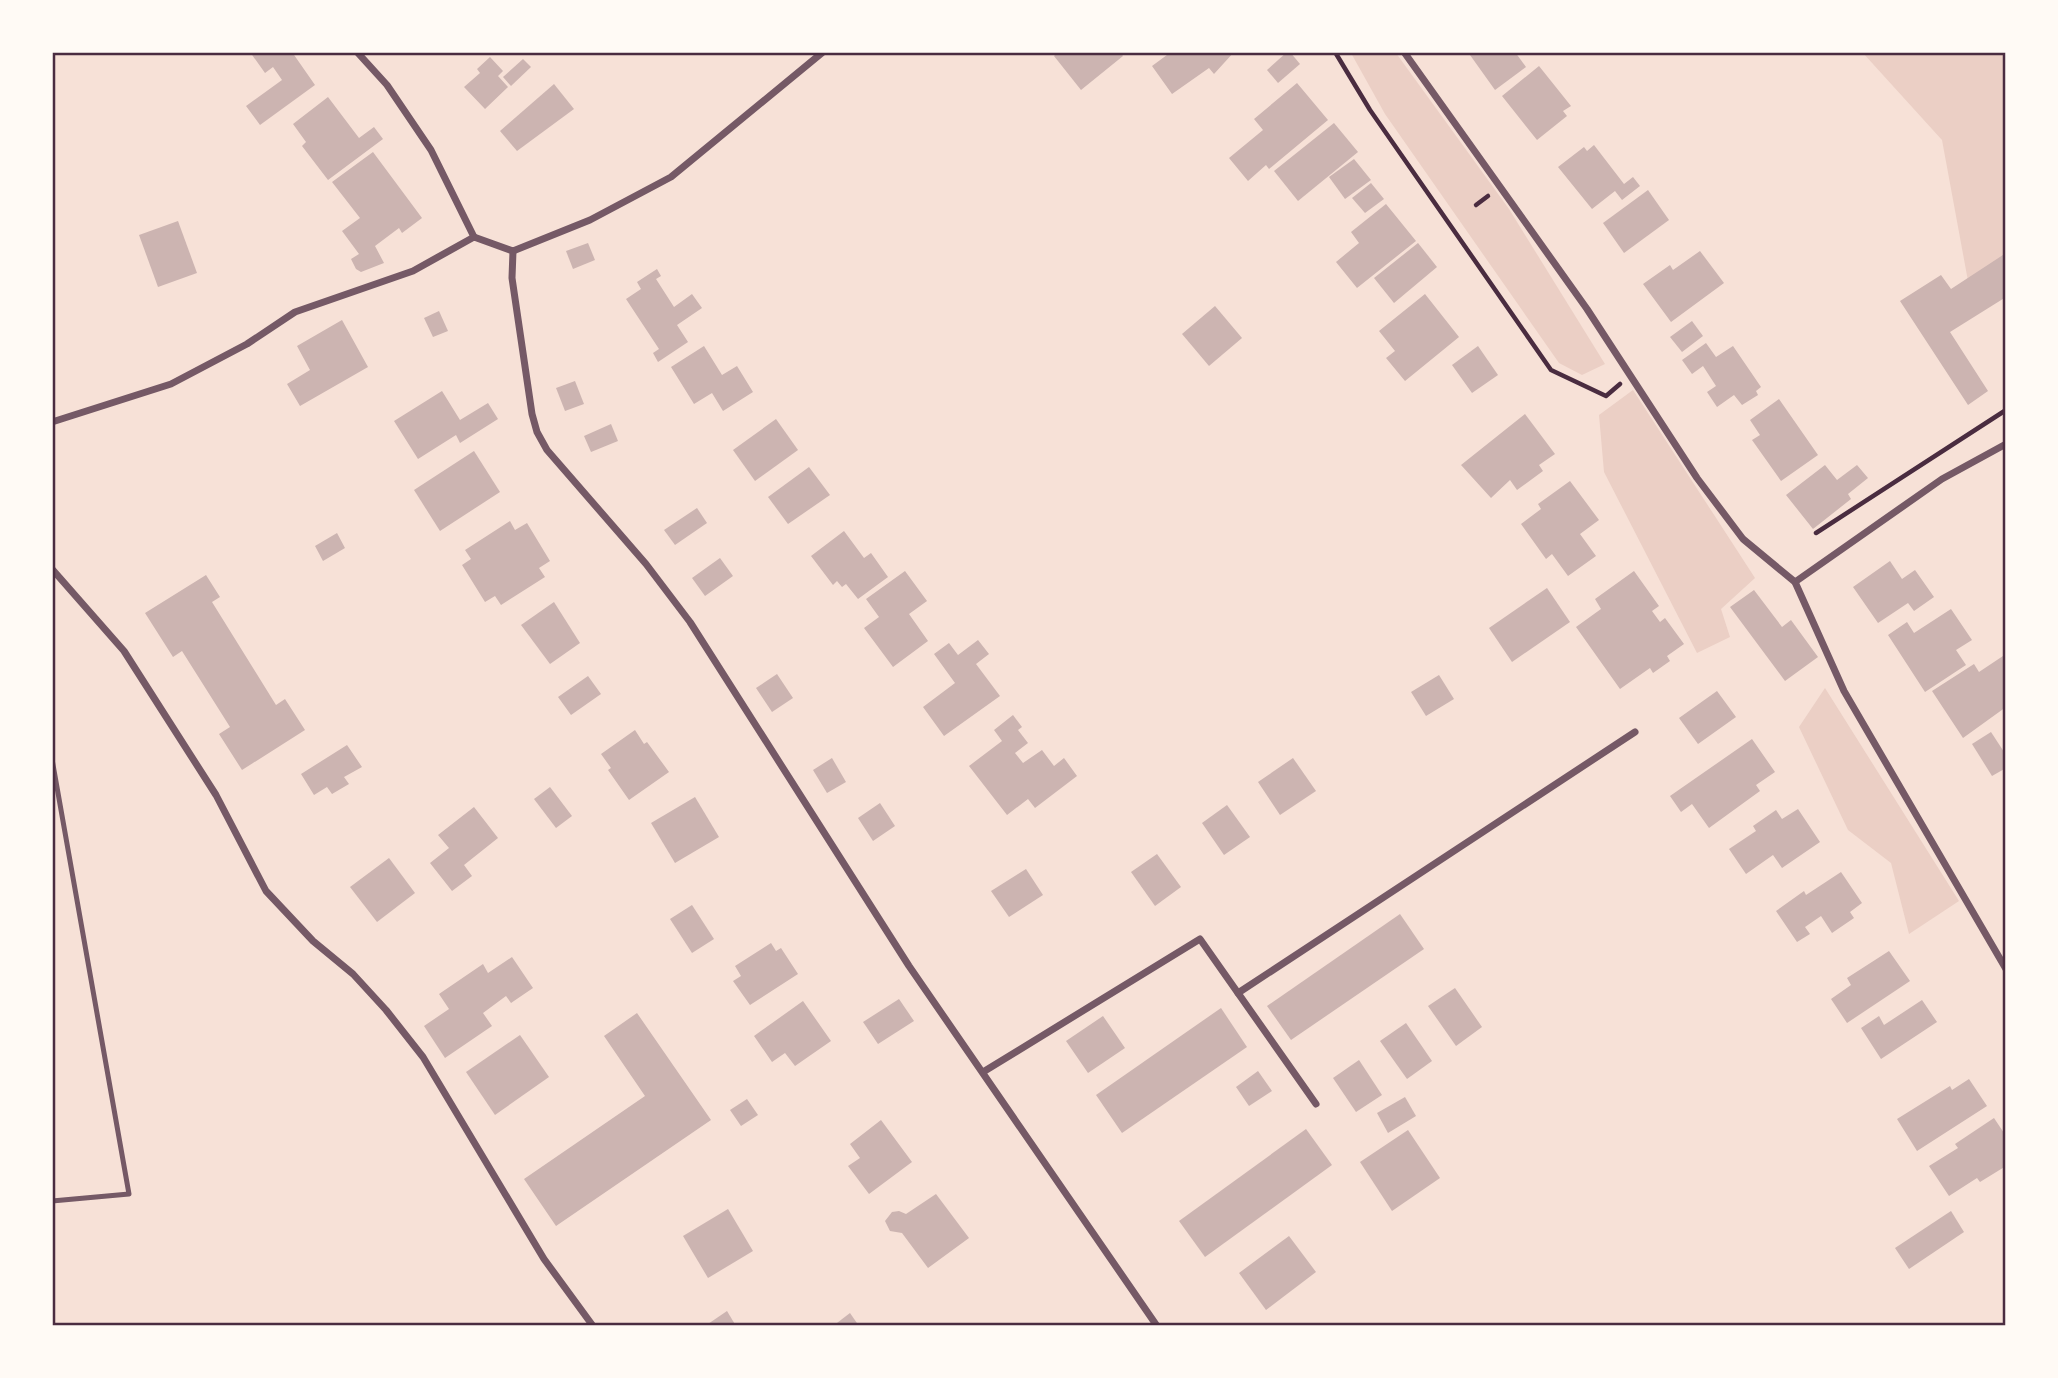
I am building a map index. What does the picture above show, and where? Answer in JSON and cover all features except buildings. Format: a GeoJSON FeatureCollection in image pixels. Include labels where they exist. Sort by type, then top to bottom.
{"type":"FeatureCollection","features":[{"type":"Feature","properties":{"kind":"street"},"geometry":{"type":"LineString","coordinates":[[357,52],[387,85],[431,150],[474,237],[513,251],[590,220],[671,177],[823,52]]}},
{"type":"Feature","properties":{"kind":"street"},"geometry":{"type":"LineString","coordinates":[[1404,52],[1631,375],[1697,478],[1743,539],[1795,582],[1844,691],[2006,969]]}},
{"type":"Feature","properties":{"kind":"street"},"geometry":{"type":"LineString","coordinates":[[52,422],[171,384],[247,344],[295,312],[413,271],[474,237]]}},
{"type":"Feature","properties":{"kind":"street"},"geometry":{"type":"LineString","coordinates":[[513,251],[512,278],[537,432],[547,450],[646,564],[690,622],[909,966],[1157,1325]]}},
{"type":"Feature","properties":{"kind":"street"},"geometry":{"type":"LineString","coordinates":[[1795,582],[1942,479],[2006,444]]}},
{"type":"Feature","properties":{"kind":"street"},"geometry":{"type":"LineString","coordinates":[[52,569],[124,651],[216,795],[265,891],[313,941],[353,974],[423,1057],[544,1259],[593,1325]]}},
{"type":"Feature","properties":{"kind":"street"},"geometry":{"type":"LineString","coordinates":[[1238,993],[1635,732]]}},
{"type":"Feature","properties":{"kind":"street"},"geometry":{"type":"LineString","coordinates":[[983,1072],[1200,939],[1316,1104]]}},
{"type":"Feature","properties":{"kind":"lane"},"geometry":{"type":"LineString","coordinates":[[52,759],[129,1194],[52,1201]]}},
{"type":"Feature","properties":{"kind":"path"},"geometry":{"type":"LineString","coordinates":[[1335,52],[1370,110],[1551,370],[1606,396],[1631,375]]}},
{"type":"Feature","properties":{"kind":"path"},"geometry":{"type":"LineString","coordinates":[[1816,533],[2006,410]]}},
{"type":"Feature","properties":{"kind":"shaded area"},"geometry":{"type":"Polygon","coordinates":[[[1351,53],[1396,53],[1509,209],[1605,364],[1582,375],[1559,363],[1385,114],[1351,53]]]}},
{"type":"Feature","properties":{"kind":"shaded area"},"geometry":{"type":"Polygon","coordinates":[[[1863,53],[2005,53],[2005,257],[1968,281],[1942,140],[1863,53]]]}},
{"type":"Feature","properties":{"kind":"shaded area"},"geometry":{"type":"Polygon","coordinates":[[[1633,390],[1755,578],[1721,609],[1730,637],[1697,653],[1604,472],[1599,415],[1633,390]]]}},
{"type":"Feature","properties":{"kind":"shaded area"},"geometry":{"type":"Polygon","coordinates":[[[1825,688],[1959,901],[1909,934],[1891,863],[1848,830],[1799,727],[1825,688]]]}}]}
